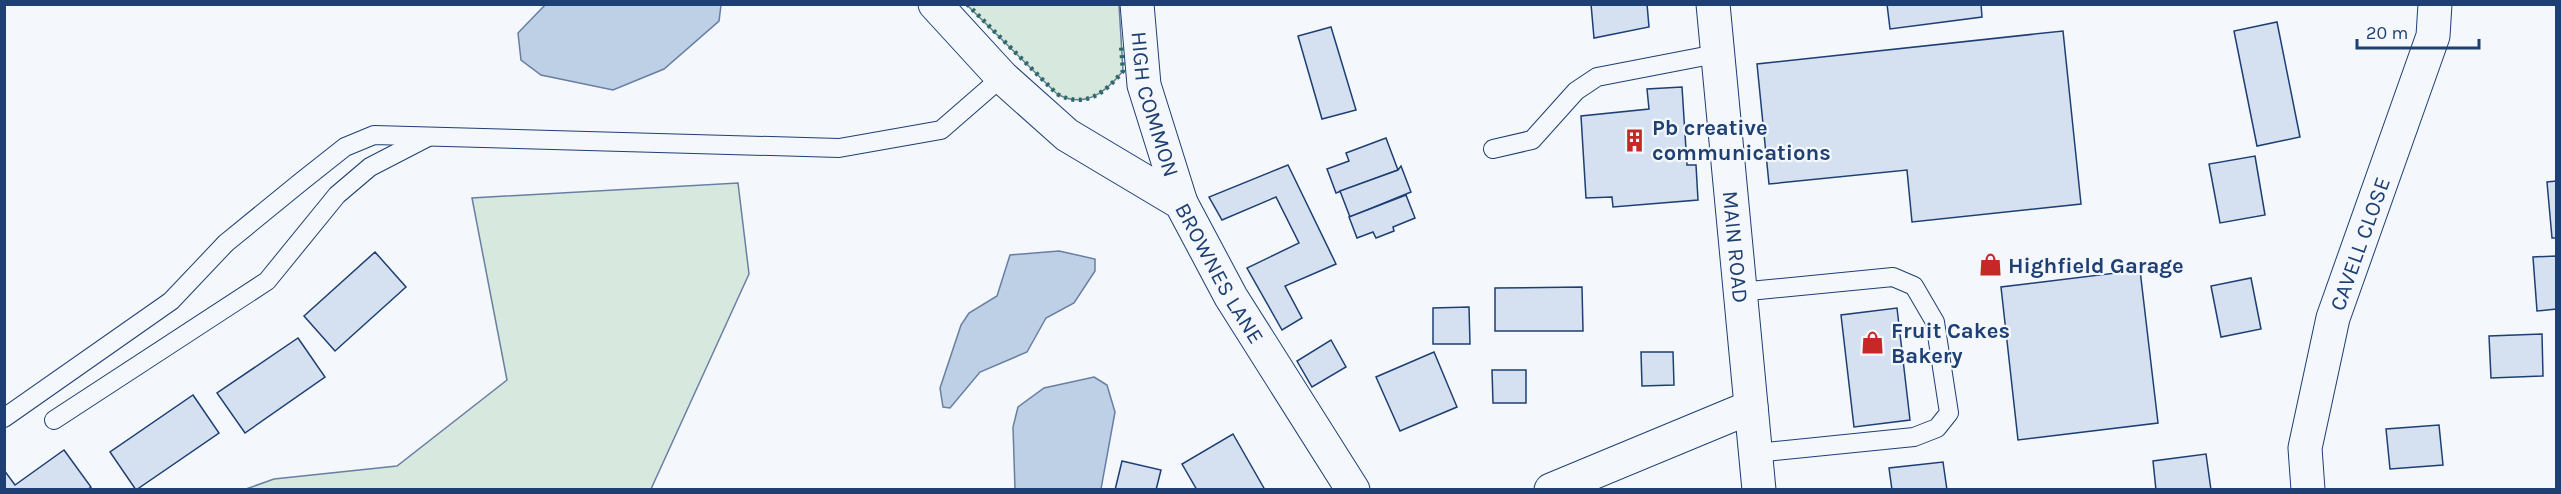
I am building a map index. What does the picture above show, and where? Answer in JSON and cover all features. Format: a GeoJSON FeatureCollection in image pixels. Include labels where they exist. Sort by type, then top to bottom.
{"type":"FeatureCollection","features":[{"type":"Feature","properties":{"kind":"street","name":"BROWNES LANE"},"geometry":{"type":"LineString","coordinates":[[935,4],[1002,77],[1067,135],[1181,202],[1232,297],[1353,489]]}},
{"type":"Feature","properties":{"kind":"street","name":"HIGH COMMON"},"geometry":{"type":"LineString","coordinates":[[1137,4],[1144,86],[1181,202]]}},
{"type":"Feature","properties":{"kind":"street","name":"MAIN ROAD"},"geometry":{"type":"LineString","coordinates":[[1713,4],[1759,489]]}},
{"type":"Feature","properties":{"kind":"street","name":"CAVELL CLOSE"},"geometry":{"type":"LineString","coordinates":[[2308,489],[2305,448],[2333,318],[2433,36],[2435,4]]}},
{"type":"Feature","properties":{"kind":"street"},"geometry":{"type":"LineString","coordinates":[[1551,489],[1751,407]]}},
{"type":"Feature","properties":{"kind":"lane"},"geometry":{"type":"LineString","coordinates":[[1493,149],[1532,140],[1576,91],[1597,77],[1716,54]]}},
{"type":"Feature","properties":{"kind":"lane"},"geometry":{"type":"LineString","coordinates":[[4,418],[171,301],[226,243],[345,147],[374,135],[838,148],[940,130],[1002,77]]}},
{"type":"Feature","properties":{"kind":"lane"},"geometry":{"type":"LineString","coordinates":[[54,420],[267,281],[337,195],[370,167],[429,136]]}},
{"type":"Feature","properties":{"kind":"lane"},"geometry":{"type":"LineString","coordinates":[[1739,292],[1893,277],[1914,286],[1935,322],[1949,413],[1937,428],[1914,437],[1756,453]]}},
{"type":"Feature","properties":{"kind":"shaded area"},"geometry":{"type":"Polygon","coordinates":[[[967,5],[1119,5],[1123,71],[1109,86],[1094,96],[1077,100],[1057,94],[967,5]]]}},
{"type":"Feature","properties":{"kind":"shaded area"},"geometry":{"type":"Polygon","coordinates":[[[738,183],[749,274],[651,489],[246,489],[274,479],[397,466],[507,380],[472,198],[738,183]]]}},
{"type":"Feature","properties":{"kind":"water"},"geometry":{"type":"Polygon","coordinates":[[[545,5],[721,5],[719,21],[664,69],[613,90],[541,75],[521,60],[518,33],[545,5]]]}},
{"type":"Feature","properties":{"kind":"water"},"geometry":{"type":"Polygon","coordinates":[[[1059,251],[1095,259],[1095,271],[1074,303],[1046,318],[1027,352],[980,372],[950,408],[943,407],[940,388],[961,325],[969,313],[997,296],[1010,255],[1059,251]]]}},
{"type":"Feature","properties":{"kind":"water"},"geometry":{"type":"Polygon","coordinates":[[[1094,377],[1107,385],[1115,412],[1101,489],[1015,489],[1013,427],[1018,407],[1044,388],[1094,377]]]}},
{"type":"Feature","properties":{"kind":"building"},"geometry":{"type":"Polygon","coordinates":[[[1591,4],[1647,4],[1649,27],[1594,38],[1591,4]]]}},
{"type":"Feature","properties":{"kind":"building"},"geometry":{"type":"Polygon","coordinates":[[[1887,4],[1981,4],[1982,17],[1890,29],[1887,4]]]}},
{"type":"Feature","properties":{"kind":"building"},"geometry":{"type":"Polygon","coordinates":[[[2277,22],[2300,137],[2257,146],[2234,31],[2277,22]]]}},
{"type":"Feature","properties":{"kind":"building"},"geometry":{"type":"Polygon","coordinates":[[[1331,27],[1356,110],[1322,119],[1298,36],[1331,27]]]}},
{"type":"Feature","properties":{"kind":"building"},"geometry":{"type":"Polygon","coordinates":[[[2063,31],[2081,204],[1912,222],[1907,170],[1769,184],[1757,64],[2063,31]]]}},
{"type":"Feature","properties":{"kind":"building","name":"Pb creative communications"},"geometry":{"type":"Polygon","coordinates":[[[1682,87],[1687,165],[1696,165],[1698,200],[1613,207],[1612,197],[1586,198],[1581,116],[1649,109],[1647,89],[1682,87]]]}},
{"type":"Feature","properties":{"kind":"building"},"geometry":{"type":"Polygon","coordinates":[[[1386,138],[1398,170],[1336,193],[1327,169],[1349,161],[1346,153],[1386,138]]]}},
{"type":"Feature","properties":{"kind":"building"},"geometry":{"type":"Polygon","coordinates":[[[2255,156],[2265,215],[2220,223],[2209,164],[2255,156]]]}},
{"type":"Feature","properties":{"kind":"building"},"geometry":{"type":"Polygon","coordinates":[[[1288,165],[1336,264],[1285,286],[1302,318],[1282,330],[1247,268],[1299,243],[1276,197],[1222,220],[1209,197],[1288,165]]]}},
{"type":"Feature","properties":{"kind":"building"},"geometry":{"type":"Polygon","coordinates":[[[1401,166],[1411,192],[1350,217],[1340,191],[1398,170],[1401,166]]]}},
{"type":"Feature","properties":{"kind":"building"},"geometry":{"type":"Polygon","coordinates":[[[2556,181],[2556,238],[2552,238],[2547,182],[2556,181]]]}},
{"type":"Feature","properties":{"kind":"building"},"geometry":{"type":"Polygon","coordinates":[[[1406,195],[1415,218],[1393,227],[1394,231],[1376,238],[1373,232],[1357,238],[1349,217],[1406,195]]]}},
{"type":"Feature","properties":{"kind":"building"},"geometry":{"type":"Polygon","coordinates":[[[375,252],[406,287],[335,351],[304,316],[375,252]]]}},
{"type":"Feature","properties":{"kind":"building"},"geometry":{"type":"Polygon","coordinates":[[[2556,256],[2556,309],[2537,311],[2533,257],[2556,256]]]}},
{"type":"Feature","properties":{"kind":"building"},"geometry":{"type":"Polygon","coordinates":[[[2140,270],[2158,423],[2018,440],[2001,287],[2140,270]]]}},
{"type":"Feature","properties":{"kind":"building"},"geometry":{"type":"Polygon","coordinates":[[[2251,278],[2261,329],[2221,337],[2211,286],[2251,278]]]}},
{"type":"Feature","properties":{"kind":"building"},"geometry":{"type":"Polygon","coordinates":[[[1582,287],[1583,331],[1495,331],[1495,288],[1582,287]]]}},
{"type":"Feature","properties":{"kind":"building"},"geometry":{"type":"Polygon","coordinates":[[[1469,307],[1470,344],[1433,344],[1433,308],[1469,307]]]}},
{"type":"Feature","properties":{"kind":"building"},"geometry":{"type":"Polygon","coordinates":[[[1897,308],[1910,420],[1854,427],[1841,315],[1897,308]]]}},
{"type":"Feature","properties":{"kind":"building"},"geometry":{"type":"Polygon","coordinates":[[[2542,334],[2543,376],[2491,378],[2489,336],[2542,334]]]}},
{"type":"Feature","properties":{"kind":"building"},"geometry":{"type":"Polygon","coordinates":[[[298,338],[325,377],[245,433],[217,393],[298,338]]]}},
{"type":"Feature","properties":{"kind":"building"},"geometry":{"type":"Polygon","coordinates":[[[1331,340],[1346,367],[1312,387],[1297,361],[1331,340]]]}},
{"type":"Feature","properties":{"kind":"building"},"geometry":{"type":"Polygon","coordinates":[[[1434,352],[1457,407],[1400,431],[1376,377],[1434,352]]]}},
{"type":"Feature","properties":{"kind":"building"},"geometry":{"type":"Polygon","coordinates":[[[1641,352],[1673,352],[1674,385],[1642,386],[1641,352]]]}},
{"type":"Feature","properties":{"kind":"building"},"geometry":{"type":"Polygon","coordinates":[[[1492,370],[1526,370],[1526,403],[1493,403],[1492,370]]]}},
{"type":"Feature","properties":{"kind":"building"},"geometry":{"type":"Polygon","coordinates":[[[193,395],[219,433],[136,490],[110,452],[193,395]]]}},
{"type":"Feature","properties":{"kind":"building"},"geometry":{"type":"Polygon","coordinates":[[[2439,425],[2443,465],[2390,469],[2386,429],[2439,425]]]}},
{"type":"Feature","properties":{"kind":"building"},"geometry":{"type":"Polygon","coordinates":[[[1233,434],[1265,490],[1197,490],[1182,464],[1233,434]]]}},
{"type":"Feature","properties":{"kind":"building"},"geometry":{"type":"Polygon","coordinates":[[[64,450],[91,487],[87,490],[4,490],[4,470],[15,485],[64,450]]]}},
{"type":"Feature","properties":{"kind":"building"},"geometry":{"type":"Polygon","coordinates":[[[2206,454],[2211,490],[2156,490],[2153,461],[2206,454]]]}},
{"type":"Feature","properties":{"kind":"building"},"geometry":{"type":"Polygon","coordinates":[[[1122,461],[1161,470],[1156,490],[1115,490],[1122,461]]]}},
{"type":"Feature","properties":{"kind":"building"},"geometry":{"type":"Polygon","coordinates":[[[1943,462],[1947,490],[1892,490],[1889,468],[1943,462]]]}},
{"type":"Feature","properties":{"kind":"hedge"},"geometry":{"type":"LineString","coordinates":[[967,4],[1057,94],[1067,98],[1085,99],[1102,92],[1109,86],[1123,71],[1121,44]]}},
{"type":"Feature","properties":{"kind":"place","name":"Pb creative communications"},"geometry":{"type":"Point","coordinates":[1634,140]}},
{"type":"Feature","properties":{"kind":"place","name":"Highfield Garage"},"geometry":{"type":"Point","coordinates":[1990,265]}},
{"type":"Feature","properties":{"kind":"place","name":"Fruit Cakes Bakery"},"geometry":{"type":"Point","coordinates":[1873,343]}}]}
